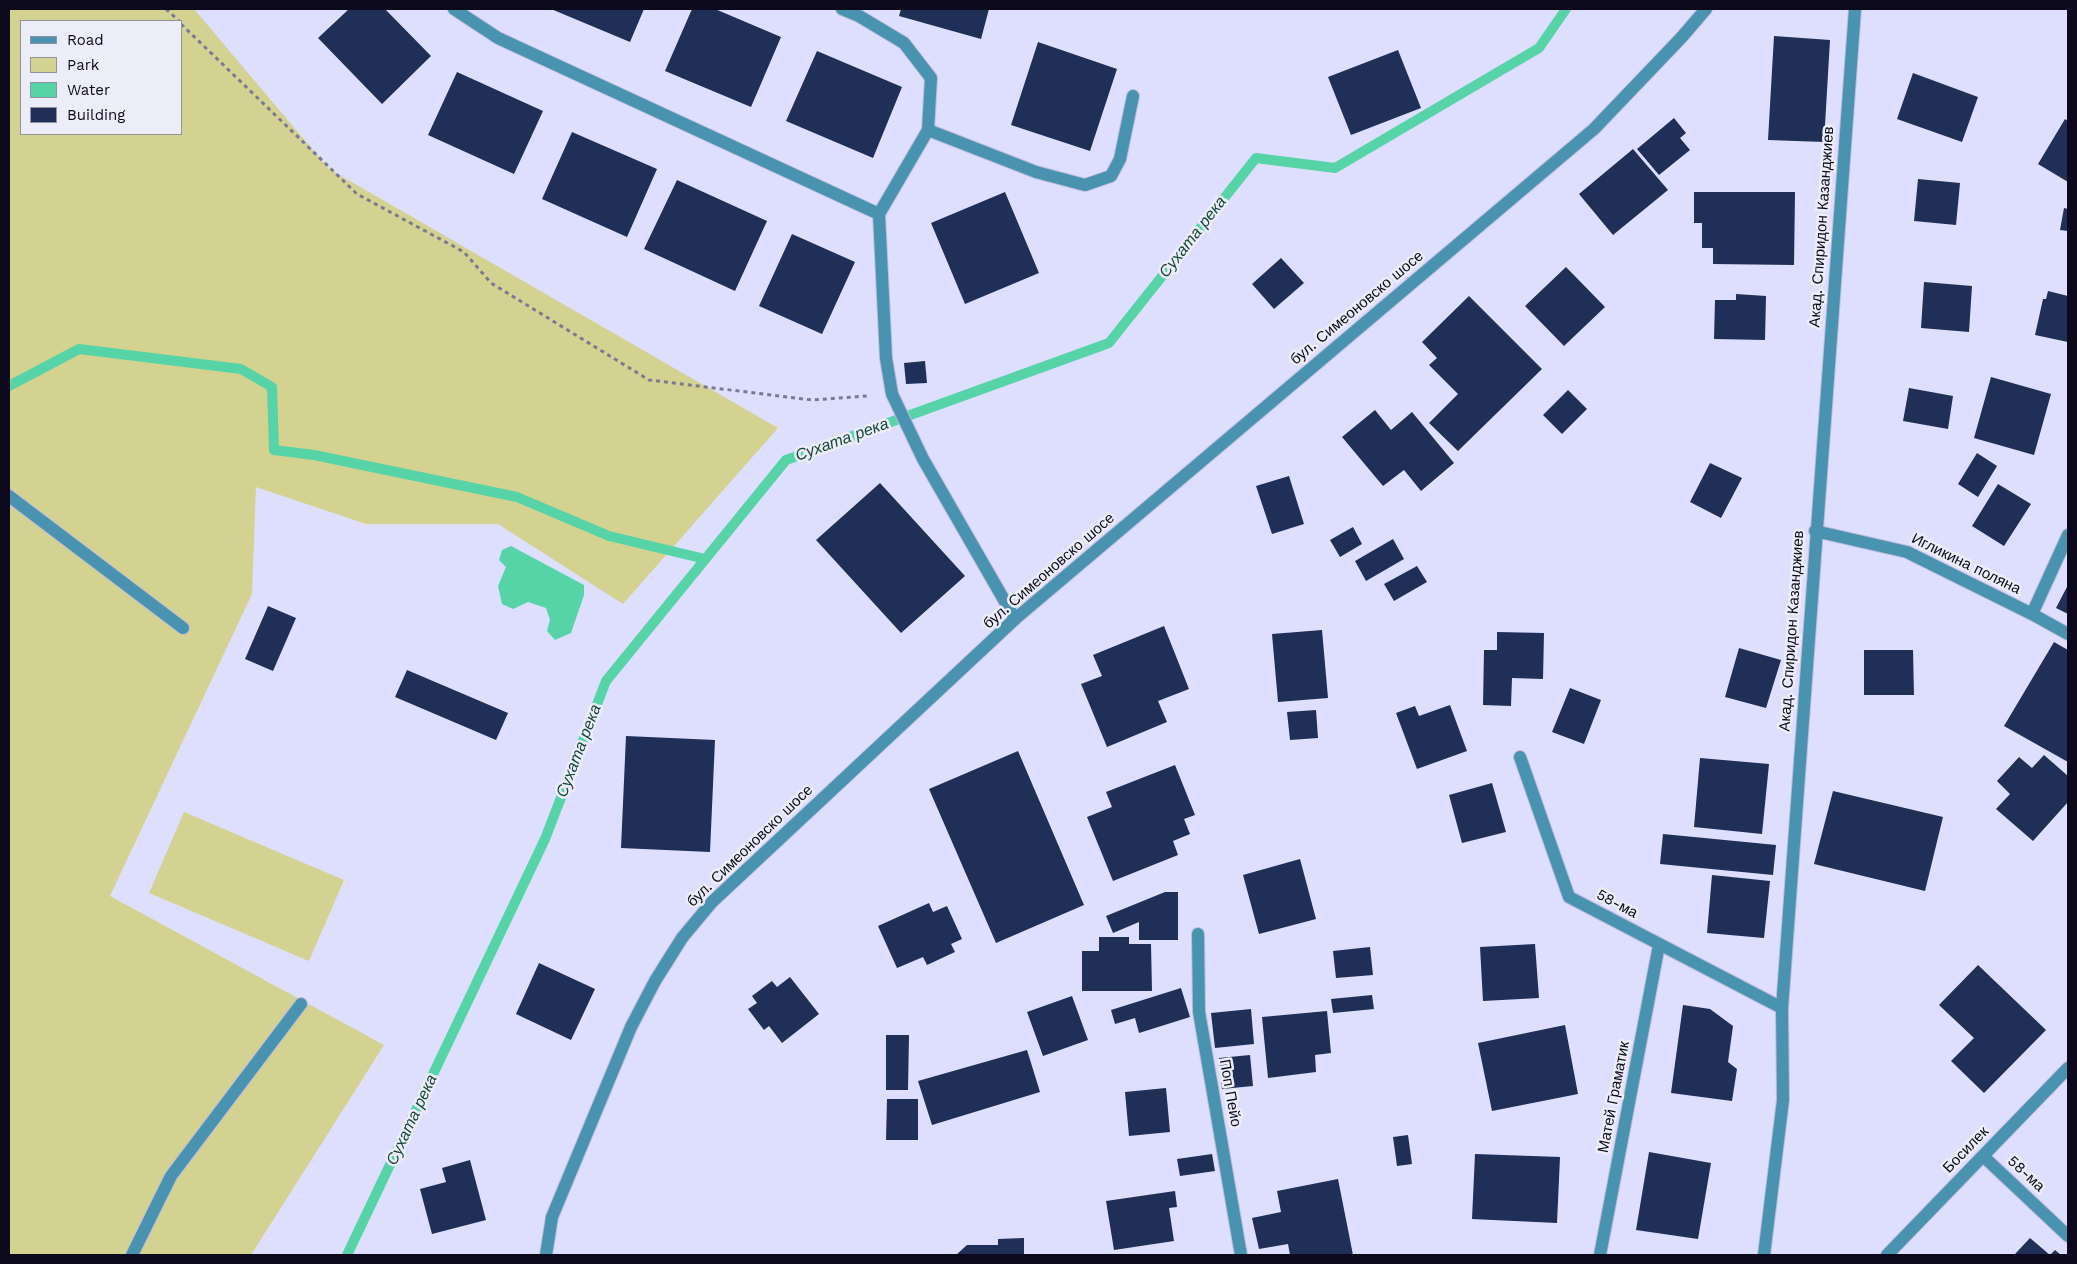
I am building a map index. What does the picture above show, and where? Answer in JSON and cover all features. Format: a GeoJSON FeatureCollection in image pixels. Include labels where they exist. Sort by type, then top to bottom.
{"type":"FeatureCollection","features":[{"type":"Feature","properties":{"kind":"street"},"geometry":{"type":"LineString","coordinates":[[454,9],[498,38],[879,214]]}},
{"type":"Feature","properties":{"kind":"street"},"geometry":{"type":"LineString","coordinates":[[842,9],[859,16],[904,43],[930,78],[928,130],[879,214],[886,358],[892,394],[923,459],[1015,619]]}},
{"type":"Feature","properties":{"kind":"street","name":"бул. Симеоновско шосе"},"geometry":{"type":"LineString","coordinates":[[546,1255],[552,1217],[631,1027],[655,980],[682,938],[712,902],[1015,619],[1594,129],[1681,38],[1706,9]]}},
{"type":"Feature","properties":{"kind":"street","name":"Акад. Спиридон Казанджиев"},"geometry":{"type":"LineString","coordinates":[[1764,1255],[1783,1100],[1782,1008],[1854,9]]}},
{"type":"Feature","properties":{"kind":"street"},"geometry":{"type":"LineString","coordinates":[[928,130],[1036,172],[1085,184],[1110,176],[1120,159],[1133,96]]}},
{"type":"Feature","properties":{"kind":"street"},"geometry":{"type":"LineString","coordinates":[[9,496],[183,628]]}},
{"type":"Feature","properties":{"kind":"street","name":"Игликина поляна"},"geometry":{"type":"LineString","coordinates":[[1815,531],[1907,552],[2068,634]]}},
{"type":"Feature","properties":{"kind":"street"},"geometry":{"type":"LineString","coordinates":[[2032,614],[2068,535]]}},
{"type":"Feature","properties":{"kind":"street","name":"58-ма"},"geometry":{"type":"LineString","coordinates":[[1520,757],[1569,897],[1782,1008]]}},
{"type":"Feature","properties":{"kind":"street","name":"Поп Пейо"},"geometry":{"type":"LineString","coordinates":[[1198,934],[1199,1012],[1241,1255]]}},
{"type":"Feature","properties":{"kind":"street","name":"Матей Граматик"},"geometry":{"type":"LineString","coordinates":[[1600,1255],[1659,945]]}},
{"type":"Feature","properties":{"kind":"street"},"geometry":{"type":"LineString","coordinates":[[132,1255],[171,1176],[301,1004]]}},
{"type":"Feature","properties":{"kind":"street","name":"Босилек"},"geometry":{"type":"LineString","coordinates":[[1887,1255],[2068,1068]]}},
{"type":"Feature","properties":{"kind":"street","name":"58-ма"},"geometry":{"type":"LineString","coordinates":[[1983,1156],[2068,1236]]}},
{"type":"Feature","properties":{"kind":"path"},"geometry":{"type":"LineString","coordinates":[[166,9],[178,20]]}},
{"type":"Feature","properties":{"kind":"path"},"geometry":{"type":"LineString","coordinates":[[182,24],[357,194],[464,252],[491,283],[649,380],[812,400],[892,394]]}},
{"type":"Feature","properties":{"kind":"green space"},"geometry":{"type":"Polygon","coordinates":[[[9,9],[194,9],[329,169],[778,428],[623,604],[498,524],[366,524],[256,487],[252,594],[110,896],[384,1045],[251,1255],[9,1255],[9,9]]]}},
{"type":"Feature","properties":{"kind":"green space"},"geometry":{"type":"Polygon","coordinates":[[[184,812],[344,880],[309,961],[149,893],[184,812]]]}},
{"type":"Feature","properties":{"kind":"water"},"geometry":{"type":"Polygon","coordinates":[[[511,546],[584,585],[584,595],[571,633],[555,640],[547,631],[550,620],[546,608],[528,602],[513,609],[502,604],[498,586],[506,567],[499,560],[502,550],[511,546]]]}},
{"type":"Feature","properties":{"kind":"building"},"geometry":{"type":"Polygon","coordinates":[[[349,9],[385,9],[431,56],[382,104],[318,38],[349,9]]]}},
{"type":"Feature","properties":{"kind":"building"},"geometry":{"type":"Polygon","coordinates":[[[551,9],[644,9],[630,42],[551,9]]]}},
{"type":"Feature","properties":{"kind":"building"},"geometry":{"type":"Polygon","coordinates":[[[692,9],[715,9],[781,37],[751,107],[665,71],[692,9]]]}},
{"type":"Feature","properties":{"kind":"building"},"geometry":{"type":"Polygon","coordinates":[[[901,9],[989,9],[981,39],[899,16],[901,9]]]}},
{"type":"Feature","properties":{"kind":"building"},"geometry":{"type":"Polygon","coordinates":[[[1774,36],[1830,40],[1824,142],[1768,140],[1774,36]]]}},
{"type":"Feature","properties":{"kind":"building"},"geometry":{"type":"Polygon","coordinates":[[[1038,42],[1117,69],[1090,151],[1011,125],[1038,42]]]}},
{"type":"Feature","properties":{"kind":"building"},"geometry":{"type":"Polygon","coordinates":[[[1398,50],[1421,108],[1351,135],[1328,77],[1398,50]]]}},
{"type":"Feature","properties":{"kind":"building"},"geometry":{"type":"Polygon","coordinates":[[[817,51],[902,87],[873,158],[786,121],[817,51]]]}},
{"type":"Feature","properties":{"kind":"building"},"geometry":{"type":"Polygon","coordinates":[[[457,72],[543,111],[514,174],[428,135],[457,72]]]}},
{"type":"Feature","properties":{"kind":"building"},"geometry":{"type":"Polygon","coordinates":[[[1913,73],[1978,97],[1962,142],[1897,119],[1913,73]]]}},
{"type":"Feature","properties":{"kind":"building"},"geometry":{"type":"Polygon","coordinates":[[[1674,118],[1686,133],[1680,138],[1690,150],[1659,175],[1637,149],[1674,118]]]}},
{"type":"Feature","properties":{"kind":"building"},"geometry":{"type":"Polygon","coordinates":[[[2065,119],[2068,121],[2068,182],[2038,164],[2065,119]]]}},
{"type":"Feature","properties":{"kind":"building"},"geometry":{"type":"Polygon","coordinates":[[[572,132],[657,169],[627,237],[542,199],[572,132]]]}},
{"type":"Feature","properties":{"kind":"building"},"geometry":{"type":"Polygon","coordinates":[[[1633,149],[1668,190],[1613,235],[1579,194],[1633,149]]]}},
{"type":"Feature","properties":{"kind":"building"},"geometry":{"type":"Polygon","coordinates":[[[1918,179],[1960,183],[1956,225],[1914,221],[1918,179]]]}},
{"type":"Feature","properties":{"kind":"building"},"geometry":{"type":"Polygon","coordinates":[[[677,180],[767,221],[735,291],[644,249],[677,180]]]}},
{"type":"Feature","properties":{"kind":"building"},"geometry":{"type":"Polygon","coordinates":[[[1005,192],[1039,273],[965,304],[931,223],[1005,192]]]}},
{"type":"Feature","properties":{"kind":"building"},"geometry":{"type":"Polygon","coordinates":[[[1694,192],[1795,192],[1794,265],[1713,264],[1713,248],[1702,248],[1702,223],[1694,223],[1694,192]]]}},
{"type":"Feature","properties":{"kind":"building"},"geometry":{"type":"Polygon","coordinates":[[[2064,208],[2068,209],[2068,231],[2060,230],[2064,208]]]}},
{"type":"Feature","properties":{"kind":"building"},"geometry":{"type":"Polygon","coordinates":[[[792,234],[855,262],[822,334],[759,306],[792,234]]]}},
{"type":"Feature","properties":{"kind":"building"},"geometry":{"type":"Polygon","coordinates":[[[1281,258],[1304,283],[1274,309],[1252,284],[1281,258]]]}},
{"type":"Feature","properties":{"kind":"building"},"geometry":{"type":"Polygon","coordinates":[[[1566,267],[1605,307],[1564,346],[1525,306],[1566,267]]]}},
{"type":"Feature","properties":{"kind":"building"},"geometry":{"type":"Polygon","coordinates":[[[1924,282],[1972,286],[1969,332],[1921,328],[1924,282]]]}},
{"type":"Feature","properties":{"kind":"building"},"geometry":{"type":"Polygon","coordinates":[[[2048,291],[2068,296],[2068,342],[2035,335],[2043,299],[2046,299],[2048,291]]]}},
{"type":"Feature","properties":{"kind":"building"},"geometry":{"type":"Polygon","coordinates":[[[1736,294],[1766,296],[1765,340],[1714,339],[1715,300],[1736,300],[1736,294]]]}},
{"type":"Feature","properties":{"kind":"building"},"geometry":{"type":"Polygon","coordinates":[[[1469,296],[1542,369],[1458,451],[1429,423],[1458,394],[1429,365],[1437,358],[1422,342],[1469,296]]]}},
{"type":"Feature","properties":{"kind":"building"},"geometry":{"type":"Polygon","coordinates":[[[925,361],[927,383],[906,384],[904,363],[925,361]]]}},
{"type":"Feature","properties":{"kind":"building"},"geometry":{"type":"Polygon","coordinates":[[[1991,377],[2051,394],[2034,455],[1974,438],[1991,377]]]}},
{"type":"Feature","properties":{"kind":"building"},"geometry":{"type":"Polygon","coordinates":[[[1909,388],[1953,396],[1948,429],[1903,421],[1909,388]]]}},
{"type":"Feature","properties":{"kind":"building"},"geometry":{"type":"Polygon","coordinates":[[[1568,390],[1587,409],[1562,434],[1543,415],[1568,390]]]}},
{"type":"Feature","properties":{"kind":"building"},"geometry":{"type":"Polygon","coordinates":[[[1375,410],[1391,430],[1412,412],[1454,463],[1421,491],[1404,470],[1383,486],[1342,437],[1375,410]]]}},
{"type":"Feature","properties":{"kind":"building"},"geometry":{"type":"Polygon","coordinates":[[[1977,453],[1997,466],[1978,497],[1958,484],[1977,453]]]}},
{"type":"Feature","properties":{"kind":"building"},"geometry":{"type":"Polygon","coordinates":[[[1710,463],[1742,478],[1721,518],[1690,502],[1710,463]]]}},
{"type":"Feature","properties":{"kind":"building"},"geometry":{"type":"Polygon","coordinates":[[[1289,476],[1304,524],[1272,534],[1256,486],[1289,476]]]}},
{"type":"Feature","properties":{"kind":"building"},"geometry":{"type":"Polygon","coordinates":[[[880,483],[965,576],[901,633],[816,540],[880,483]]]}},
{"type":"Feature","properties":{"kind":"building"},"geometry":{"type":"Polygon","coordinates":[[[1998,484],[2031,504],[2004,546],[1972,526],[1998,484]]]}},
{"type":"Feature","properties":{"kind":"building"},"geometry":{"type":"Polygon","coordinates":[[[1353,527],[1362,544],[1340,557],[1330,540],[1353,527]]]}},
{"type":"Feature","properties":{"kind":"building"},"geometry":{"type":"Polygon","coordinates":[[[1393,539],[1404,559],[1366,581],[1355,561],[1393,539]]]}},
{"type":"Feature","properties":{"kind":"building"},"geometry":{"type":"Polygon","coordinates":[[[1417,566],[1427,582],[1394,601],[1384,584],[1417,566]]]}},
{"type":"Feature","properties":{"kind":"building"},"geometry":{"type":"Polygon","coordinates":[[[2068,585],[2068,614],[2056,608],[2068,585]]]}},
{"type":"Feature","properties":{"kind":"building"},"geometry":{"type":"Polygon","coordinates":[[[268,606],[296,618],[273,671],[245,659],[268,606]]]}},
{"type":"Feature","properties":{"kind":"building"},"geometry":{"type":"Polygon","coordinates":[[[1164,626],[1189,689],[1158,701],[1167,722],[1107,747],[1081,684],[1102,676],[1093,655],[1164,626]]]}},
{"type":"Feature","properties":{"kind":"building"},"geometry":{"type":"Polygon","coordinates":[[[1322,630],[1328,698],[1278,702],[1272,634],[1322,630]]]}},
{"type":"Feature","properties":{"kind":"building"},"geometry":{"type":"Polygon","coordinates":[[[1497,632],[1544,633],[1543,679],[1512,678],[1511,706],[1483,705],[1484,650],[1497,650],[1497,632]]]}},
{"type":"Feature","properties":{"kind":"building"},"geometry":{"type":"Polygon","coordinates":[[[2054,642],[2068,650],[2068,762],[2004,726],[2054,642]]]}},
{"type":"Feature","properties":{"kind":"building"},"geometry":{"type":"Polygon","coordinates":[[[1739,648],[1781,660],[1766,708],[1725,697],[1739,648]]]}},
{"type":"Feature","properties":{"kind":"building"},"geometry":{"type":"Polygon","coordinates":[[[1864,650],[1913,650],[1914,695],[1864,695],[1864,650]]]}},
{"type":"Feature","properties":{"kind":"building"},"geometry":{"type":"Polygon","coordinates":[[[407,670],[508,713],[496,740],[395,697],[407,670]]]}},
{"type":"Feature","properties":{"kind":"building"},"geometry":{"type":"Polygon","coordinates":[[[1570,688],[1601,700],[1584,744],[1552,732],[1570,688]]]}},
{"type":"Feature","properties":{"kind":"building"},"geometry":{"type":"Polygon","coordinates":[[[1450,705],[1467,751],[1417,769],[1396,713],[1415,706],[1419,716],[1450,705]]]}},
{"type":"Feature","properties":{"kind":"building"},"geometry":{"type":"Polygon","coordinates":[[[1316,710],[1318,738],[1290,740],[1287,712],[1316,710]]]}},
{"type":"Feature","properties":{"kind":"building"},"geometry":{"type":"Polygon","coordinates":[[[626,736],[715,740],[710,852],[621,848],[626,736]]]}},
{"type":"Feature","properties":{"kind":"building"},"geometry":{"type":"Polygon","coordinates":[[[1018,751],[1084,905],[996,943],[929,789],[1018,751]]]}},
{"type":"Feature","properties":{"kind":"building"},"geometry":{"type":"Polygon","coordinates":[[[2044,755],[2068,776],[2068,802],[2033,841],[1996,809],[2010,794],[1997,781],[2019,757],[2032,768],[2044,755]]]}},
{"type":"Feature","properties":{"kind":"building"},"geometry":{"type":"Polygon","coordinates":[[[1700,758],[1769,764],[1762,834],[1694,827],[1700,758]]]}},
{"type":"Feature","properties":{"kind":"building"},"geometry":{"type":"Polygon","coordinates":[[[1175,765],[1195,815],[1184,819],[1190,834],[1173,841],[1178,855],[1113,881],[1087,817],[1112,807],[1106,792],[1175,765]]]}},
{"type":"Feature","properties":{"kind":"building"},"geometry":{"type":"Polygon","coordinates":[[[1492,783],[1506,832],[1462,843],[1449,795],[1492,783]]]}},
{"type":"Feature","properties":{"kind":"building"},"geometry":{"type":"Polygon","coordinates":[[[1833,791],[1943,817],[1925,891],[1814,864],[1833,791]]]}},
{"type":"Feature","properties":{"kind":"building"},"geometry":{"type":"Polygon","coordinates":[[[1663,834],[1776,845],[1773,875],[1660,864],[1663,834]]]}},
{"type":"Feature","properties":{"kind":"building"},"geometry":{"type":"Polygon","coordinates":[[[1300,859],[1316,919],[1259,934],[1243,875],[1300,859]]]}},
{"type":"Feature","properties":{"kind":"building"},"geometry":{"type":"Polygon","coordinates":[[[1712,875],[1770,881],[1764,938],[1707,933],[1712,875]]]}},
{"type":"Feature","properties":{"kind":"building"},"geometry":{"type":"Polygon","coordinates":[[[1165,892],[1178,892],[1178,940],[1139,940],[1139,922],[1113,933],[1106,916],[1165,892]]]}},
{"type":"Feature","properties":{"kind":"building"},"geometry":{"type":"Polygon","coordinates":[[[929,903],[933,912],[947,906],[962,939],[951,944],[955,952],[927,965],[923,957],[897,968],[878,926],[929,903]]]}},
{"type":"Feature","properties":{"kind":"building"},"geometry":{"type":"Polygon","coordinates":[[[1099,937],[1129,937],[1129,944],[1151,944],[1152,991],[1082,991],[1082,951],[1099,951],[1099,937]]]}},
{"type":"Feature","properties":{"kind":"building"},"geometry":{"type":"Polygon","coordinates":[[[1535,944],[1539,998],[1483,1001],[1480,947],[1535,944]]]}},
{"type":"Feature","properties":{"kind":"building"},"geometry":{"type":"Polygon","coordinates":[[[1370,947],[1373,975],[1336,978],[1333,951],[1370,947]]]}},
{"type":"Feature","properties":{"kind":"building"},"geometry":{"type":"Polygon","coordinates":[[[539,963],[595,989],[571,1040],[516,1014],[539,963]]]}},
{"type":"Feature","properties":{"kind":"building"},"geometry":{"type":"Polygon","coordinates":[[[1978,965],[2046,1030],[1984,1093],[1951,1061],[1974,1038],[1939,1005],[1978,965]]]}},
{"type":"Feature","properties":{"kind":"building"},"geometry":{"type":"Polygon","coordinates":[[[790,977],[819,1014],[782,1043],[769,1026],[764,1030],[748,1009],[757,1003],[752,996],[772,981],[777,987],[790,977]]]}},
{"type":"Feature","properties":{"kind":"building"},"geometry":{"type":"Polygon","coordinates":[[[1181,988],[1190,1017],[1139,1033],[1135,1018],[1115,1024],[1111,1010],[1181,988]]]}},
{"type":"Feature","properties":{"kind":"building"},"geometry":{"type":"Polygon","coordinates":[[[1372,995],[1374,1009],[1333,1013],[1331,999],[1372,995]]]}},
{"type":"Feature","properties":{"kind":"building"},"geometry":{"type":"Polygon","coordinates":[[[1072,996],[1088,1040],[1043,1056],[1027,1012],[1072,996]]]}},
{"type":"Feature","properties":{"kind":"building"},"geometry":{"type":"Polygon","coordinates":[[[1683,1005],[1710,1009],[1733,1026],[1728,1062],[1737,1069],[1732,1101],[1671,1093],[1683,1005]]]}},
{"type":"Feature","properties":{"kind":"building"},"geometry":{"type":"Polygon","coordinates":[[[1251,1009],[1254,1044],[1215,1048],[1211,1013],[1251,1009]]]}},
{"type":"Feature","properties":{"kind":"building"},"geometry":{"type":"Polygon","coordinates":[[[1327,1011],[1331,1053],[1315,1055],[1316,1072],[1268,1078],[1262,1017],[1327,1011]]]}},
{"type":"Feature","properties":{"kind":"building"},"geometry":{"type":"Polygon","coordinates":[[[1565,1025],[1578,1094],[1492,1111],[1478,1043],[1565,1025]]]}},
{"type":"Feature","properties":{"kind":"building"},"geometry":{"type":"Polygon","coordinates":[[[886,1035],[909,1035],[908,1090],[886,1090],[886,1035]]]}},
{"type":"Feature","properties":{"kind":"building"},"geometry":{"type":"Polygon","coordinates":[[[1027,1050],[1040,1092],[932,1125],[918,1081],[1027,1050]]]}},
{"type":"Feature","properties":{"kind":"building"},"geometry":{"type":"Polygon","coordinates":[[[1250,1055],[1253,1086],[1222,1089],[1219,1058],[1250,1055]]]}},
{"type":"Feature","properties":{"kind":"building"},"geometry":{"type":"Polygon","coordinates":[[[1166,1088],[1170,1132],[1129,1136],[1125,1092],[1166,1088]]]}},
{"type":"Feature","properties":{"kind":"building"},"geometry":{"type":"Polygon","coordinates":[[[887,1099],[918,1099],[918,1140],[886,1140],[887,1099]]]}},
{"type":"Feature","properties":{"kind":"building"},"geometry":{"type":"Polygon","coordinates":[[[1408,1135],[1412,1164],[1397,1166],[1393,1137],[1408,1135]]]}},
{"type":"Feature","properties":{"kind":"building"},"geometry":{"type":"Polygon","coordinates":[[[1649,1152],[1711,1163],[1698,1239],[1636,1230],[1649,1152]]]}},
{"type":"Feature","properties":{"kind":"building"},"geometry":{"type":"Polygon","coordinates":[[[1212,1154],[1215,1171],[1180,1176],[1177,1159],[1212,1154]]]}},
{"type":"Feature","properties":{"kind":"building"},"geometry":{"type":"Polygon","coordinates":[[[1475,1154],[1560,1157],[1557,1223],[1472,1219],[1475,1154]]]}},
{"type":"Feature","properties":{"kind":"building"},"geometry":{"type":"Polygon","coordinates":[[[470,1160],[486,1220],[432,1234],[420,1189],[446,1182],[442,1168],[470,1160]]]}},
{"type":"Feature","properties":{"kind":"building"},"geometry":{"type":"Polygon","coordinates":[[[1338,1179],[1353,1255],[1290,1255],[1288,1244],[1259,1249],[1252,1218],[1281,1212],[1277,1191],[1338,1179]]]}},
{"type":"Feature","properties":{"kind":"building"},"geometry":{"type":"Polygon","coordinates":[[[1175,1191],[1177,1207],[1169,1208],[1174,1241],[1114,1250],[1106,1201],[1175,1191]]]}},
{"type":"Feature","properties":{"kind":"building"},"geometry":{"type":"Polygon","coordinates":[[[1024,1238],[1024,1255],[956,1255],[967,1245],[998,1245],[998,1239],[1024,1238]]]}},
{"type":"Feature","properties":{"kind":"building"},"geometry":{"type":"Polygon","coordinates":[[[2030,1238],[2050,1255],[2014,1255],[2030,1238]]]}},
{"type":"Feature","properties":{"kind":"building"},"geometry":{"type":"Polygon","coordinates":[[[2055,1250],[2061,1255],[2050,1255],[2055,1250]]]}},
{"type":"Feature","properties":{"kind":"waterway","name":"Сухата река"},"geometry":{"type":"LineString","coordinates":[[347,1255],[545,839],[606,681],[786,460],[1109,343],[1256,158],[1335,168],[1539,48],[1566,9]]}},
{"type":"Feature","properties":{"kind":"waterway"},"geometry":{"type":"LineString","coordinates":[[9,386],[79,349],[241,369],[272,387],[274,450],[314,455],[517,497],[609,536],[705,559]]}}]}
